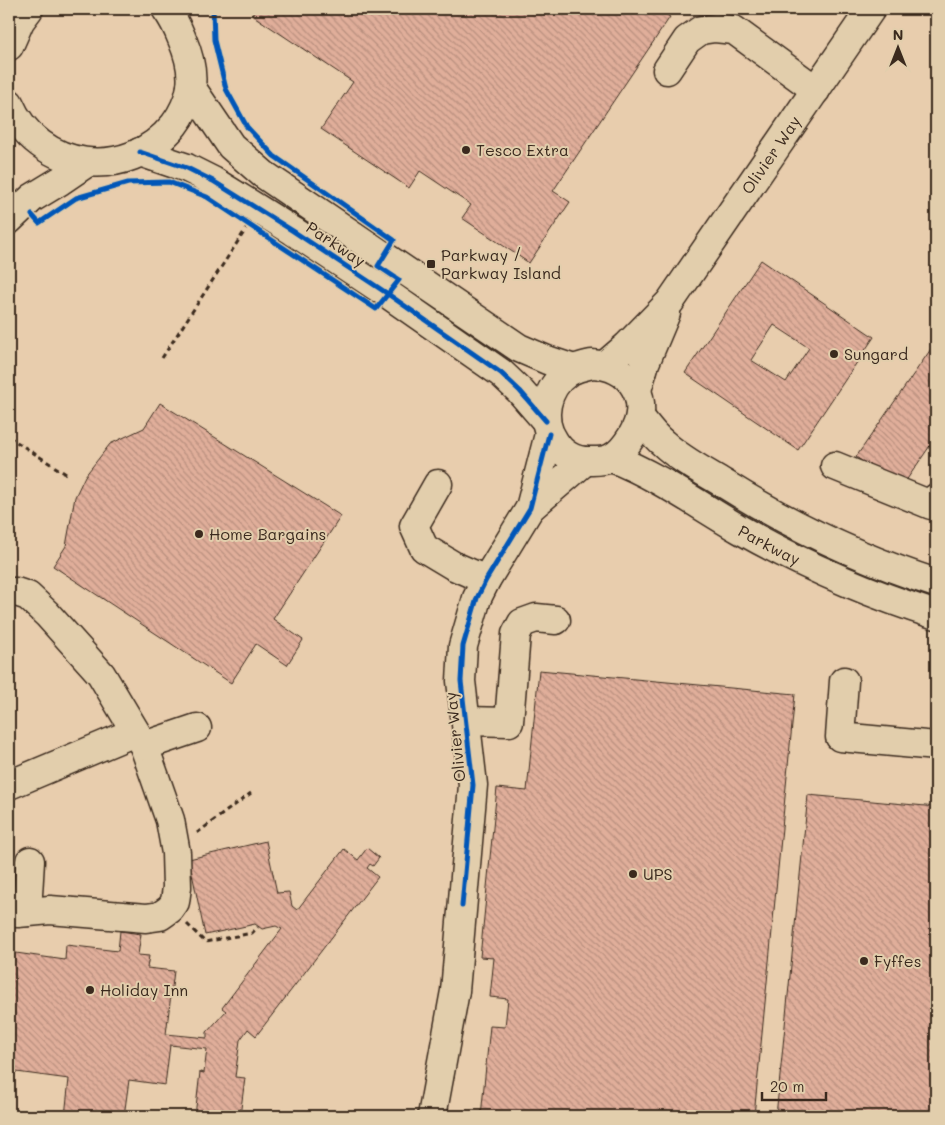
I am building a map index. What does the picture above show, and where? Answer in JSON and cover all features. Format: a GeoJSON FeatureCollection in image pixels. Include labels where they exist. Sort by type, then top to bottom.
{"type":"FeatureCollection","features":[{"type":"Feature","properties":{"kind":"main road"},"geometry":{"type":"LineString","coordinates":[[9,46],[20,21],[29,9]]}},
{"type":"Feature","properties":{"kind":"main road","name":"Olivier Way"},"geometry":{"type":"LineString","coordinates":[[605,365],[627,346],[670,302],[871,9]]}},
{"type":"Feature","properties":{"kind":"main road"},"geometry":{"type":"LineString","coordinates":[[10,115],[36,142],[68,159],[88,162],[116,161],[140,152],[166,134],[177,120],[187,102],[191,87],[189,62],[176,16]]}},
{"type":"Feature","properties":{"kind":"main road"},"geometry":{"type":"LineString","coordinates":[[667,70],[687,40],[701,30],[715,28],[734,30],[816,90]]}},
{"type":"Feature","properties":{"kind":"main road","name":"Parkway"},"geometry":{"type":"LineString","coordinates":[[191,87],[231,146],[263,174],[519,348],[547,360],[574,368]]}},
{"type":"Feature","properties":{"kind":"main road","name":"Parkway"},"geometry":{"type":"LineString","coordinates":[[140,152],[187,168],[213,181],[301,236],[385,292],[501,373],[520,391],[548,428]]}},
{"type":"Feature","properties":{"kind":"main road"},"geometry":{"type":"LineString","coordinates":[[9,220],[32,198],[88,162]]}},
{"type":"Feature","properties":{"kind":"main road","name":"Olivier Way"},"geometry":{"type":"LineString","coordinates":[[637,390],[645,362],[670,302]]}},
{"type":"Feature","properties":{"kind":"main road"},"geometry":{"type":"LineString","coordinates":[[592,364],[605,365],[621,372],[631,380],[637,390],[640,417],[626,446],[612,458],[585,461],[571,457],[558,448],[548,428],[547,403],[554,386],[574,368],[592,364]]}},
{"type":"Feature","properties":{"kind":"main road","name":"Parkway"},"geometry":{"type":"LineString","coordinates":[[640,417],[662,443],[744,496],[796,525],[861,555],[902,572],[936,583]]}},
{"type":"Feature","properties":{"kind":"main road","name":"Olivier Way"},"geometry":{"type":"LineString","coordinates":[[530,508],[548,428]]}},
{"type":"Feature","properties":{"kind":"main road","name":"Parkway"},"geometry":{"type":"LineString","coordinates":[[612,458],[643,471],[743,531],[804,561],[867,591],[936,615]]}},
{"type":"Feature","properties":{"kind":"main road","name":"Olivier Way"},"geometry":{"type":"LineString","coordinates":[[432,1116],[455,991],[473,785],[461,681],[463,646],[477,598],[530,508],[585,461]]}},
{"type":"Feature","properties":{"kind":"main road"},"geometry":{"type":"LineString","coordinates":[[835,466],[931,506],[936,498]]}},
{"type":"Feature","properties":{"kind":"main road"},"geometry":{"type":"LineString","coordinates":[[438,484],[414,526],[424,548],[454,566],[486,580]]}},
{"type":"Feature","properties":{"kind":"main road"},"geometry":{"type":"LineString","coordinates":[[9,592],[28,596],[77,647],[101,674],[140,739],[170,820],[175,848],[177,887],[175,902],[160,916],[146,918],[50,910],[18,912],[30,862]]}},
{"type":"Feature","properties":{"kind":"main road"},"geometry":{"type":"LineString","coordinates":[[466,721],[509,722],[516,634],[522,623],[536,618],[556,620]]}},
{"type":"Feature","properties":{"kind":"main road"},"geometry":{"type":"LineString","coordinates":[[844,681],[840,737],[936,746]]}},
{"type":"Feature","properties":{"kind":"main road"},"geometry":{"type":"LineString","coordinates":[[9,785],[140,739],[197,728]]}},
{"type":"Feature","properties":{"kind":"path"},"geometry":{"type":"LineString","coordinates":[[162,358],[249,224]]}},
{"type":"Feature","properties":{"kind":"path"},"geometry":{"type":"LineString","coordinates":[[9,437],[66,474]]}},
{"type":"Feature","properties":{"kind":"path"},"geometry":{"type":"LineString","coordinates":[[175,848],[251,793]]}},
{"type":"Feature","properties":{"kind":"path"},"geometry":{"type":"LineString","coordinates":[[170,908],[205,942],[252,933],[258,926]]}},
{"type":"Feature","properties":{"kind":"building","name":"Tesco Extra"},"geometry":{"type":"Polygon","coordinates":[[[256,9],[658,9],[670,17],[553,191],[570,202],[529,263],[462,218],[471,205],[420,171],[409,188],[321,129],[353,82],[252,15],[256,9]]]}},
{"type":"Feature","properties":{"kind":"building","name":"Sungard"},"geometry":{"type":"Polygon","coordinates":[[[761,260],[874,337],[798,450],[685,373],[761,260]],[[774,325],[751,360],[786,382],[809,348],[774,325]]]}},
{"type":"Feature","properties":{"kind":"building"},"geometry":{"type":"Polygon","coordinates":[[[931,349],[936,353],[936,437],[901,488],[856,457],[931,349]]]}},
{"type":"Feature","properties":{"kind":"building","name":"Home Bargains"},"geometry":{"type":"Polygon","coordinates":[[[160,403],[341,516],[273,619],[303,640],[287,665],[256,644],[231,683],[53,566],[66,546],[75,497],[85,476],[110,444],[144,428],[160,403]]]}},
{"type":"Feature","properties":{"kind":"building","name":"UPS"},"geometry":{"type":"Polygon","coordinates":[[[539,670],[795,694],[754,1116],[481,1116],[490,1026],[505,1027],[508,999],[490,997],[494,958],[480,957],[497,788],[527,791],[539,670]]]}},
{"type":"Feature","properties":{"kind":"building","name":"Fyffes"},"geometry":{"type":"Polygon","coordinates":[[[808,795],[936,807],[936,1116],[776,1116],[808,795]]]}},
{"type":"Feature","properties":{"kind":"building","name":"Holiday Inn"},"geometry":{"type":"Polygon","coordinates":[[[266,841],[277,893],[289,892],[292,906],[297,910],[344,849],[358,860],[367,848],[379,858],[373,866],[370,864],[367,868],[378,877],[256,1036],[248,1029],[240,1040],[235,1077],[245,1078],[240,1116],[195,1116],[200,1072],[204,1073],[207,1049],[170,1045],[165,1085],[129,1080],[124,1116],[65,1116],[69,1079],[9,1071],[9,952],[65,960],[66,945],[118,951],[120,931],[141,934],[138,955],[149,956],[147,968],[174,971],[166,1034],[207,1038],[207,1032],[226,1011],[222,1008],[282,929],[276,926],[262,929],[255,924],[205,935],[189,859],[266,841]]]}},
{"type":"Feature","properties":{"kind":"cycle path"},"geometry":{"type":"LineString","coordinates":[[32,215],[39,223],[76,198],[128,183],[169,182],[207,197],[376,309],[399,280],[378,266],[394,240],[274,156],[247,127],[226,89],[214,40],[213,9]]}},
{"type":"Feature","properties":{"kind":"cycle path"},"geometry":{"type":"LineString","coordinates":[[140,152],[187,168],[213,181],[293,231],[501,373],[520,391],[546,421]]}},
{"type":"Feature","properties":{"kind":"cycle path"},"geometry":{"type":"LineString","coordinates":[[462,906],[473,785],[461,681],[463,646],[477,598],[530,508],[549,434]]}},
{"type":"Feature","properties":{"kind":"place","name":"Tesco Extra"},"geometry":{"type":"Point","coordinates":[466,150]}},
{"type":"Feature","properties":{"kind":"place","name":"Parkway / Parkway Island"},"geometry":{"type":"Point","coordinates":[431,264]}},
{"type":"Feature","properties":{"kind":"place","name":"Sungard"},"geometry":{"type":"Point","coordinates":[834,354]}},
{"type":"Feature","properties":{"kind":"place","name":"Home Bargains"},"geometry":{"type":"Point","coordinates":[199,534]}},
{"type":"Feature","properties":{"kind":"place","name":"UPS"},"geometry":{"type":"Point","coordinates":[633,874]}},
{"type":"Feature","properties":{"kind":"place","name":"Fyffes"},"geometry":{"type":"Point","coordinates":[864,961]}},
{"type":"Feature","properties":{"kind":"place","name":"Holiday Inn"},"geometry":{"type":"Point","coordinates":[90,990]}}]}
